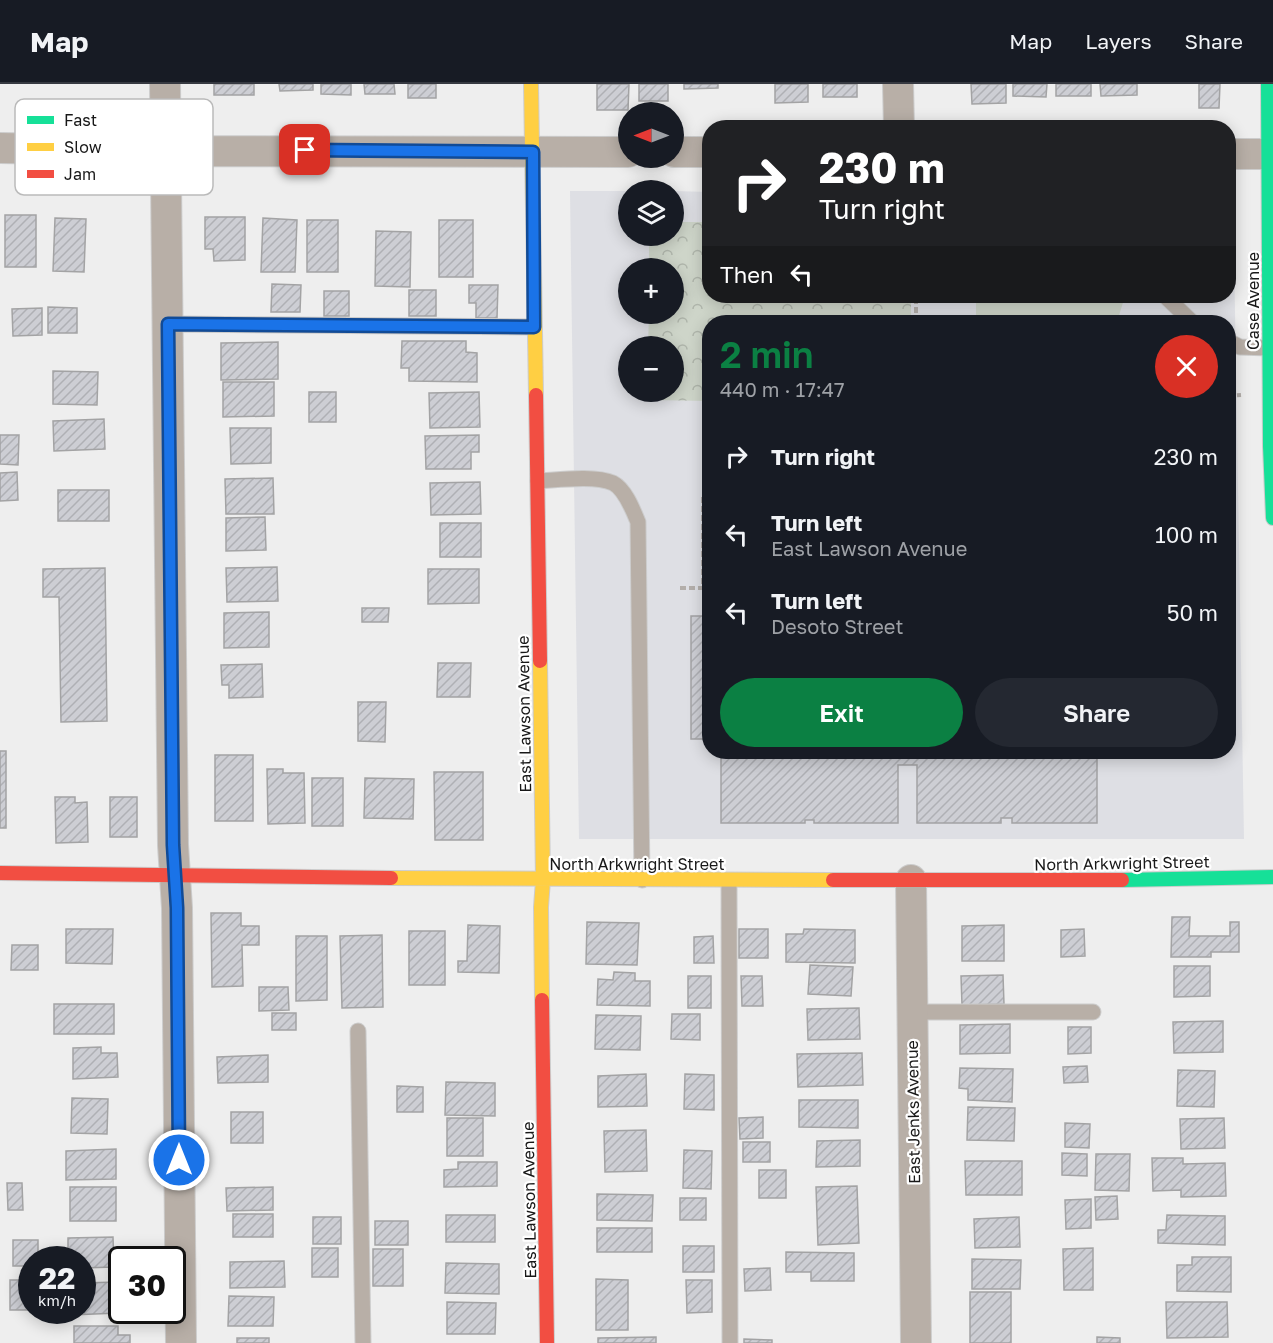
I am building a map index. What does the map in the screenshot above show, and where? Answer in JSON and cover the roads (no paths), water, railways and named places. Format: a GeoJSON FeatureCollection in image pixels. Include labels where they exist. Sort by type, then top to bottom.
{"type":"FeatureCollection","features":[{"type":"Feature","properties":{"kind":"street"},"geometry":{"type":"LineString","coordinates":[[165,84],[165,99]]}},
{"type":"Feature","properties":{"kind":"street","name":"East Lawson Avenue"},"geometry":{"type":"LineString","coordinates":[[531,84],[543,880],[541,907],[547,1343]]}},
{"type":"Feature","properties":{"kind":"street"},"geometry":{"type":"LineString","coordinates":[[898,84],[899,120]]}},
{"type":"Feature","properties":{"kind":"street","name":"Case Avenue"},"geometry":{"type":"LineString","coordinates":[[1268,84],[1270,446],[1273,518]]}},
{"type":"Feature","properties":{"kind":"street"},"geometry":{"type":"LineString","coordinates":[[0,148],[15,148]]}},
{"type":"Feature","properties":{"kind":"street"},"geometry":{"type":"LineString","coordinates":[[213,151],[618,152]]}},
{"type":"Feature","properties":{"kind":"street"},"geometry":{"type":"LineString","coordinates":[[684,152],[702,152]]}},
{"type":"Feature","properties":{"kind":"street"},"geometry":{"type":"LineString","coordinates":[[1236,153],[1270,154]]}},
{"type":"Feature","properties":{"kind":"street"},"geometry":{"type":"LineString","coordinates":[[167,195],[181,1343]]}},
{"type":"Feature","properties":{"kind":"street","name":"North Arkwright Street"},"geometry":{"type":"LineString","coordinates":[[0,873],[729,881],[1190,880],[1273,877]]}},
{"type":"Feature","properties":{"kind":"street","name":"East Jenks Avenue"},"geometry":{"type":"LineString","coordinates":[[911,880],[916,1343]]}},
{"type":"Feature","properties":{"kind":"lane"},"geometry":{"type":"LineString","coordinates":[[1172,303],[1185,315]]}},
{"type":"Feature","properties":{"kind":"lane"},"geometry":{"type":"LineString","coordinates":[[168,324],[534,327]]}},
{"type":"Feature","properties":{"kind":"lane"},"geometry":{"type":"LineString","coordinates":[[1236,345],[1269,348]]}},
{"type":"Feature","properties":{"kind":"lane"},"geometry":{"type":"LineString","coordinates":[[537,481],[595,480],[614,484],[627,499],[638,522],[642,880]]}},
{"type":"Feature","properties":{"kind":"lane"},"geometry":{"type":"LineString","coordinates":[[729,881],[730,1343]]}},
{"type":"Feature","properties":{"kind":"lane"},"geometry":{"type":"LineString","coordinates":[[912,1012],[1093,1012]]}},
{"type":"Feature","properties":{"kind":"lane"},"geometry":{"type":"LineString","coordinates":[[358,1031],[363,1343]]}}]}
